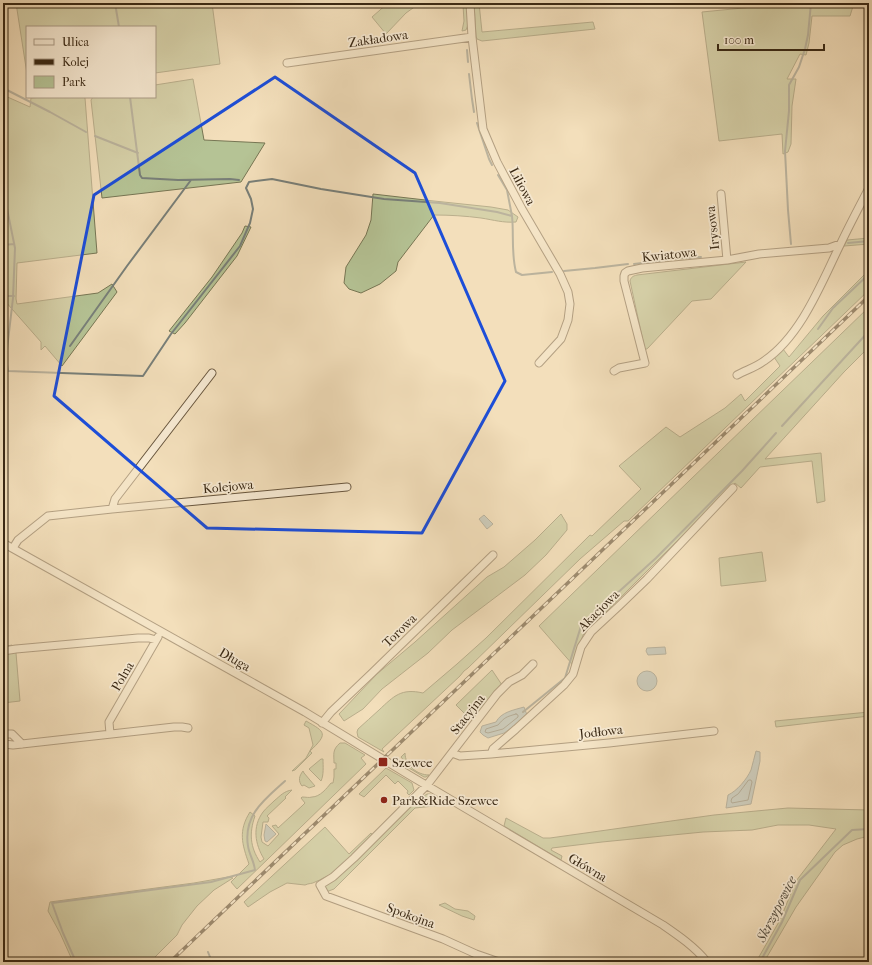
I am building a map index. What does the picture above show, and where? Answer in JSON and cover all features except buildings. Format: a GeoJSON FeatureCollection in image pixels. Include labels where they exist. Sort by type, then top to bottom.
{"type":"FeatureCollection","features":[{"type":"Feature","properties":{"kind":"street","name":"Liliowa"},"geometry":{"type":"LineString","coordinates":[[470,3],[472,37],[483,129],[497,162],[522,209],[560,274],[568,292],[570,304],[568,320],[561,339],[539,363]]}},
{"type":"Feature","properties":{"kind":"street","name":"Zakładowa"},"geometry":{"type":"LineString","coordinates":[[287,63],[472,37]]}},
{"type":"Feature","properties":{"kind":"street"},"geometry":{"type":"LineString","coordinates":[[737,375],[764,362],[776,352],[795,330],[810,306],[869,188]]}},
{"type":"Feature","properties":{"kind":"street","name":"Irysowa"},"geometry":{"type":"LineString","coordinates":[[721,194],[727,260]]}},
{"type":"Feature","properties":{"kind":"street","name":"Kwiatowa"},"geometry":{"type":"LineString","coordinates":[[614,371],[619,368],[645,363],[624,282],[625,273],[628,271],[642,268],[727,260],[759,254],[830,248],[840,244]]}},
{"type":"Feature","properties":{"kind":"street"},"geometry":{"type":"LineString","coordinates":[[112,509],[115,499],[212,373]]}},
{"type":"Feature","properties":{"kind":"street","name":"Kolejowa"},"geometry":{"type":"LineString","coordinates":[[13,548],[18,540],[48,516],[347,487]]}},
{"type":"Feature","properties":{"kind":"street","name":"Akacjowa"},"geometry":{"type":"LineString","coordinates":[[491,754],[493,748],[564,685],[573,674],[581,647],[591,632],[647,578],[733,488]]}},
{"type":"Feature","properties":{"kind":"street","name":"Długa"},"geometry":{"type":"LineString","coordinates":[[3,543],[305,712],[452,801]]}},
{"type":"Feature","properties":{"kind":"street","name":"Torowa"},"geometry":{"type":"LineString","coordinates":[[322,723],[331,712],[493,555]]}},
{"type":"Feature","properties":{"kind":"street","name":"Polna"},"geometry":{"type":"LineString","coordinates":[[110,734],[109,722],[161,631]]}},
{"type":"Feature","properties":{"kind":"street"},"geometry":{"type":"LineString","coordinates":[[3,651],[30,647],[138,638],[149,638],[156,640]]}},
{"type":"Feature","properties":{"kind":"street","name":"Stacyjna"},"geometry":{"type":"LineString","coordinates":[[320,885],[333,878],[427,785],[497,694],[509,682],[522,675],[533,664]]}},
{"type":"Feature","properties":{"kind":"street"},"geometry":{"type":"LineString","coordinates":[[3,742],[4,744],[8,745],[22,744],[174,727],[188,728]]}},
{"type":"Feature","properties":{"kind":"street","name":"Jodłowa"},"geometry":{"type":"LineString","coordinates":[[452,753],[460,756],[491,754],[714,731]]}},
{"type":"Feature","properties":{"kind":"street"},"geometry":{"type":"LineString","coordinates":[[3,736],[6,734],[12,734],[22,744]]}},
{"type":"Feature","properties":{"kind":"street","name":"Główna"},"geometry":{"type":"LineString","coordinates":[[452,801],[663,925],[690,945],[704,961]]}},
{"type":"Feature","properties":{"kind":"street","name":"Spokojna"},"geometry":{"type":"LineString","coordinates":[[320,885],[326,896],[443,939],[476,954],[499,962]]}},
{"type":"Feature","properties":{"kind":"highlighted area"},"geometry":{"type":"Polygon","coordinates":[[[275,77],[415,173],[505,381],[422,533],[207,528],[54,396],[94,195],[275,77]]]}},
{"type":"Feature","properties":{"kind":"green space"},"geometry":{"type":"Polygon","coordinates":[[[16,3],[212,3],[220,64],[156,73],[156,26],[26,26],[26,68],[16,3]]]}},
{"type":"Feature","properties":{"kind":"green space"},"geometry":{"type":"Polygon","coordinates":[[[388,3],[420,3],[406,13],[386,34],[372,17],[388,3]]]}},
{"type":"Feature","properties":{"kind":"green space"},"geometry":{"type":"Polygon","coordinates":[[[474,3],[479,3],[482,32],[593,22],[595,29],[482,41],[477,39],[476,36],[474,3]]]}},
{"type":"Feature","properties":{"kind":"green space"},"geometry":{"type":"Polygon","coordinates":[[[794,3],[854,3],[850,16],[812,16],[806,55],[800,54],[787,79],[796,79],[792,106],[791,144],[788,152],[783,154],[782,134],[719,141],[702,12],[794,3]]]}},
{"type":"Feature","properties":{"kind":"green space"},"geometry":{"type":"Polygon","coordinates":[[[463,5],[468,8],[469,22],[466,30],[462,31],[464,21],[463,5]]]}},
{"type":"Feature","properties":{"kind":"green space"},"geometry":{"type":"Polygon","coordinates":[[[193,79],[204,140],[265,143],[241,182],[102,198],[91,100],[92,98],[156,98],[156,85],[193,79]]]}},
{"type":"Feature","properties":{"kind":"green space"},"geometry":{"type":"Polygon","coordinates":[[[3,95],[30,107],[31,98],[85,98],[97,253],[17,263],[16,299],[17,304],[98,293],[112,284],[117,292],[62,366],[45,346],[41,350],[41,342],[5,301],[3,301],[3,95]]]}},
{"type":"Feature","properties":{"kind":"green space"},"geometry":{"type":"Polygon","coordinates":[[[373,194],[491,207],[508,210],[518,217],[516,222],[503,222],[452,215],[434,215],[398,262],[396,271],[380,284],[361,293],[349,289],[344,283],[346,267],[366,235],[371,220],[373,194]]]}},
{"type":"Feature","properties":{"kind":"green space"},"geometry":{"type":"Polygon","coordinates":[[[245,226],[251,227],[237,256],[185,323],[175,334],[169,331],[212,277],[242,233],[245,226]]]}},
{"type":"Feature","properties":{"kind":"green space"},"geometry":{"type":"Polygon","coordinates":[[[869,238],[869,244],[844,246],[847,240],[869,238]]]}},
{"type":"Feature","properties":{"kind":"green space"},"geometry":{"type":"Polygon","coordinates":[[[746,262],[711,299],[692,301],[645,350],[630,281],[632,277],[637,275],[746,262]]]}},
{"type":"Feature","properties":{"kind":"green space"},"geometry":{"type":"Polygon","coordinates":[[[869,270],[869,290],[628,521],[624,521],[580,559],[460,676],[382,749],[384,752],[358,737],[358,729],[398,694],[403,692],[423,693],[457,664],[486,638],[590,535],[592,536],[641,489],[619,466],[666,427],[680,437],[725,408],[741,394],[745,401],[780,366],[774,357],[783,349],[789,357],[823,316],[869,270]]]}},
{"type":"Feature","properties":{"kind":"green space"},"geometry":{"type":"Polygon","coordinates":[[[869,307],[869,347],[844,372],[765,459],[821,453],[825,501],[817,503],[812,461],[760,467],[741,488],[735,483],[583,635],[573,665],[539,626],[869,307]]]}},
{"type":"Feature","properties":{"kind":"green space"},"geometry":{"type":"Polygon","coordinates":[[[561,514],[567,524],[567,530],[546,555],[525,575],[452,630],[428,653],[382,689],[363,709],[344,721],[339,714],[377,674],[487,577],[504,567],[535,540],[561,514]]]}},
{"type":"Feature","properties":{"kind":"green space"},"geometry":{"type":"Polygon","coordinates":[[[762,552],[766,581],[721,586],[719,558],[762,552]]]}},
{"type":"Feature","properties":{"kind":"green space"},"geometry":{"type":"Polygon","coordinates":[[[12,645],[16,653],[20,701],[3,703],[3,647],[12,645]]]}},
{"type":"Feature","properties":{"kind":"green space"},"geometry":{"type":"Polygon","coordinates":[[[492,670],[502,685],[472,721],[456,705],[492,670]]]}},
{"type":"Feature","properties":{"kind":"green space"},"geometry":{"type":"Polygon","coordinates":[[[869,712],[869,716],[776,727],[775,721],[869,712]]]}},
{"type":"Feature","properties":{"kind":"green space"},"geometry":{"type":"Polygon","coordinates":[[[306,721],[321,731],[322,737],[310,751],[312,753],[295,770],[292,771],[306,758],[313,745],[309,728],[304,725],[306,721]]]}},
{"type":"Feature","properties":{"kind":"green space"},"geometry":{"type":"Polygon","coordinates":[[[340,743],[345,743],[365,755],[361,758],[366,764],[237,889],[231,882],[249,864],[242,838],[244,825],[250,812],[255,816],[251,834],[252,845],[260,862],[264,859],[258,847],[256,830],[257,824],[263,812],[282,794],[292,790],[285,797],[286,798],[267,816],[269,818],[268,822],[263,822],[261,837],[262,842],[268,846],[279,834],[272,826],[276,825],[278,828],[302,806],[305,803],[301,798],[302,797],[318,796],[331,783],[333,783],[334,769],[336,769],[336,763],[334,763],[334,752],[340,743]]]}},
{"type":"Feature","properties":{"kind":"green space"},"geometry":{"type":"Polygon","coordinates":[[[405,753],[407,762],[412,768],[420,773],[429,775],[424,777],[404,765],[406,763],[401,757],[405,753]]]}},
{"type":"Feature","properties":{"kind":"green space"},"geometry":{"type":"Polygon","coordinates":[[[323,759],[323,776],[321,781],[309,769],[323,759]]]}},
{"type":"Feature","properties":{"kind":"green space"},"geometry":{"type":"Polygon","coordinates":[[[386,768],[412,783],[414,790],[409,795],[407,793],[408,791],[398,781],[395,784],[386,775],[364,797],[359,794],[386,768]]]}},
{"type":"Feature","properties":{"kind":"green space"},"geometry":{"type":"Polygon","coordinates":[[[303,771],[315,786],[309,788],[304,785],[302,786],[300,778],[303,771]]]}},
{"type":"Feature","properties":{"kind":"green space"},"geometry":{"type":"Polygon","coordinates":[[[427,794],[430,794],[447,803],[445,806],[415,808],[334,889],[326,892],[323,886],[416,800],[418,801],[427,794]]]}},
{"type":"Feature","properties":{"kind":"green space"},"geometry":{"type":"Polygon","coordinates":[[[788,808],[869,810],[869,836],[843,845],[835,852],[796,907],[764,962],[756,962],[780,920],[796,881],[836,829],[809,825],[778,825],[752,830],[703,832],[552,848],[551,850],[562,856],[561,860],[504,826],[506,818],[543,838],[550,838],[714,815],[788,808]]]}},
{"type":"Feature","properties":{"kind":"green space"},"geometry":{"type":"Polygon","coordinates":[[[325,827],[349,854],[371,833],[373,836],[331,875],[314,883],[305,885],[287,883],[270,892],[248,907],[244,902],[325,827]]]}},
{"type":"Feature","properties":{"kind":"green space"},"geometry":{"type":"Polygon","coordinates":[[[228,877],[233,878],[214,890],[197,906],[182,925],[177,935],[150,962],[73,962],[48,911],[50,902],[194,883],[228,877]]]}},
{"type":"Feature","properties":{"kind":"green space"},"geometry":{"type":"Polygon","coordinates":[[[445,903],[455,909],[468,911],[475,916],[474,920],[439,905],[445,903]]]}},
{"type":"Feature","properties":{"kind":"water"},"geometry":{"type":"Polygon","coordinates":[[[484,515],[493,524],[487,529],[479,519],[484,515]]]}},
{"type":"Feature","properties":{"kind":"water"},"geometry":{"type":"Polygon","coordinates":[[[665,647],[666,654],[648,655],[646,651],[647,648],[665,647]]]}},
{"type":"Feature","properties":{"kind":"water"},"geometry":{"type":"Polygon","coordinates":[[[647,671],[654,674],[657,681],[654,688],[647,691],[640,688],[637,681],[640,674],[647,671]]]}},
{"type":"Feature","properties":{"kind":"water"},"geometry":{"type":"Polygon","coordinates":[[[524,707],[527,715],[504,733],[488,738],[480,732],[482,726],[496,722],[501,716],[512,710],[524,707]]]}},
{"type":"Feature","properties":{"kind":"water"},"geometry":{"type":"Polygon","coordinates":[[[756,751],[760,752],[760,761],[751,804],[726,808],[728,795],[738,788],[752,768],[756,751]]]}},
{"type":"Feature","properties":{"kind":"water"},"geometry":{"type":"Polygon","coordinates":[[[266,824],[276,834],[267,842],[265,841],[264,835],[266,824]]]}},
{"type":"Feature","properties":{"kind":"waterway"},"geometry":{"type":"LineString","coordinates":[[115,3],[119,26]]}},
{"type":"Feature","properties":{"kind":"waterway"},"geometry":{"type":"LineString","coordinates":[[791,244],[785,151],[789,111],[789,85],[799,67],[805,49],[811,3]]}},
{"type":"Feature","properties":{"kind":"waterway"},"geometry":{"type":"LineString","coordinates":[[467,50],[468,62]]}},
{"type":"Feature","properties":{"kind":"waterway"},"geometry":{"type":"LineString","coordinates":[[469,74],[474,112]]}},
{"type":"Feature","properties":{"kind":"waterway"},"geometry":{"type":"LineString","coordinates":[[3,88],[86,132]]}},
{"type":"Feature","properties":{"kind":"waterway"},"geometry":{"type":"LineString","coordinates":[[130,98],[140,175],[142,178],[178,180],[239,180]]}},
{"type":"Feature","properties":{"kind":"waterway"},"geometry":{"type":"LineString","coordinates":[[477,123],[492,165]]}},
{"type":"Feature","properties":{"kind":"waterway"},"geometry":{"type":"LineString","coordinates":[[95,136],[138,153]]}},
{"type":"Feature","properties":{"kind":"waterway"},"geometry":{"type":"LineString","coordinates":[[498,175],[507,190],[512,216]]}},
{"type":"Feature","properties":{"kind":"waterway"},"geometry":{"type":"LineString","coordinates":[[3,189],[15,248],[13,298],[6,358],[8,371],[143,376],[171,334],[240,246],[250,223],[253,209],[251,199],[246,188],[249,182],[272,179],[321,189],[384,199],[440,203],[497,212],[512,216],[516,272],[522,275],[552,272]]}},
{"type":"Feature","properties":{"kind":"waterway"},"geometry":{"type":"LineString","coordinates":[[70,346],[191,180]]}},
{"type":"Feature","properties":{"kind":"waterway"},"geometry":{"type":"LineString","coordinates":[[848,243],[869,241]]}},
{"type":"Feature","properties":{"kind":"waterway"},"geometry":{"type":"LineString","coordinates":[[3,245],[14,244]]}},
{"type":"Feature","properties":{"kind":"waterway"},"geometry":{"type":"LineString","coordinates":[[674,259],[701,257]]}},
{"type":"Feature","properties":{"kind":"waterway"},"geometry":{"type":"LineString","coordinates":[[634,264],[667,260]]}},
{"type":"Feature","properties":{"kind":"waterway"},"geometry":{"type":"LineString","coordinates":[[564,271],[628,264]]}},
{"type":"Feature","properties":{"kind":"waterway"},"geometry":{"type":"LineString","coordinates":[[818,329],[833,308],[869,274]]}},
{"type":"Feature","properties":{"kind":"waterway"},"geometry":{"type":"LineString","coordinates":[[3,296],[14,296]]}},
{"type":"Feature","properties":{"kind":"waterway"},"geometry":{"type":"LineString","coordinates":[[782,426],[869,331]]}},
{"type":"Feature","properties":{"kind":"waterway"},"geometry":{"type":"LineString","coordinates":[[523,712],[565,678],[581,626],[656,558],[742,471],[776,433]]}},
{"type":"Feature","properties":{"kind":"waterway"},"geometry":{"type":"LineString","coordinates":[[76,962],[52,903],[211,882],[255,870],[248,846],[247,835],[249,825],[252,817],[263,801],[285,781]]}},
{"type":"Feature","properties":{"kind":"waterway","name":"Skrzypowice"},"geometry":{"type":"LineString","coordinates":[[760,962],[782,922],[800,880],[852,830],[869,829]]}},
{"type":"Feature","properties":{"kind":"waterway","name":"Skrzypowice"},"geometry":{"type":"LineString","coordinates":[[208,952],[212,962]]}},
{"type":"Feature","properties":{"kind":"railway"},"geometry":{"type":"LineString","coordinates":[[170,962],[869,296]]}},
{"type":"Feature","properties":{"kind":"place","name":"Szewce"},"geometry":{"type":"Point","coordinates":[383,762]}},
{"type":"Feature","properties":{"kind":"place","name":"Park&Ride Szewce"},"geometry":{"type":"Point","coordinates":[384,800]}}]}
